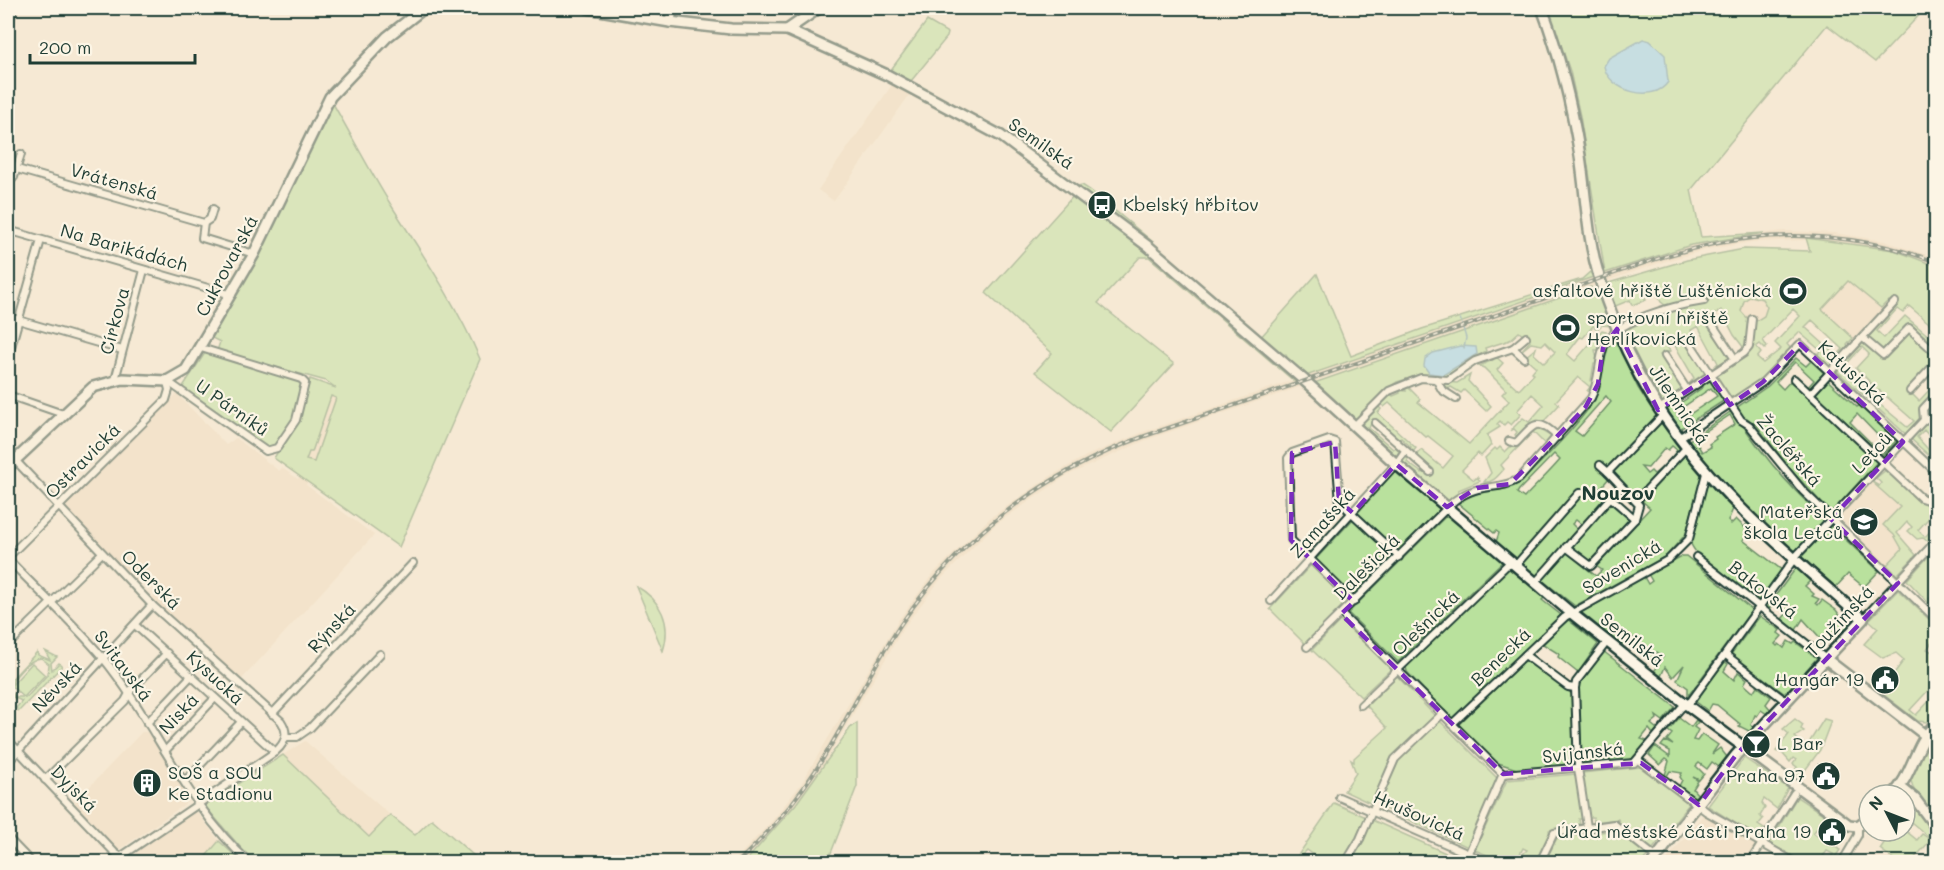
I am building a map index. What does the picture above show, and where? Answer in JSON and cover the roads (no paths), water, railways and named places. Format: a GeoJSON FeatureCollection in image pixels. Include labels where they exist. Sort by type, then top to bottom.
{"type":"FeatureCollection","features":[{"type":"Feature","properties":{"kind":"street"},"geometry":{"type":"LineString","coordinates":[[8,19],[11,8]]}},
{"type":"Feature","properties":{"kind":"street","name":"Cukrovarská"},"geometry":{"type":"LineString","coordinates":[[167,381],[182,374],[201,348],[232,295],[330,97],[378,45],[424,8]]}},
{"type":"Feature","properties":{"kind":"street","name":"Semilská"},"geometry":{"type":"LineString","coordinates":[[588,8],[670,22],[731,29],[787,30],[887,75],[1001,136],[1149,246],[1396,464],[1534,583],[1607,642],[1687,705],[1849,825],[1857,826]]}},
{"type":"Feature","properties":{"kind":"street"},"geometry":{"type":"LineString","coordinates":[[670,22],[672,8]]}},
{"type":"Feature","properties":{"kind":"street"},"geometry":{"type":"LineString","coordinates":[[787,30],[819,8]]}},
{"type":"Feature","properties":{"kind":"street","name":"Jilemnická"},"geometry":{"type":"LineString","coordinates":[[1542,8],[1557,50],[1572,112],[1598,273],[1617,329],[1660,413],[1706,473],[1737,506],[1863,620]]}},
{"type":"Feature","properties":{"kind":"street"},"geometry":{"type":"LineString","coordinates":[[8,184],[12,182],[21,154]]}},
{"type":"Feature","properties":{"kind":"street","name":"Vrátenská"},"geometry":{"type":"LineString","coordinates":[[17,169],[204,223]]}},
{"type":"Feature","properties":{"kind":"street"},"geometry":{"type":"LineString","coordinates":[[213,209],[210,219],[204,223],[201,235],[204,240],[254,254]]}},
{"type":"Feature","properties":{"kind":"street","name":"Na Barikádách"},"geometry":{"type":"LineString","coordinates":[[8,230],[232,295]]}},
{"type":"Feature","properties":{"kind":"street"},"geometry":{"type":"LineString","coordinates":[[8,358],[41,240]]}},
{"type":"Feature","properties":{"kind":"street","name":"Církova"},"geometry":{"type":"LineString","coordinates":[[115,380],[144,270]]}},
{"type":"Feature","properties":{"kind":"street"},"geometry":{"type":"LineString","coordinates":[[1617,329],[1680,304],[1704,301]]}},
{"type":"Feature","properties":{"kind":"street"},"geometry":{"type":"LineString","coordinates":[[1810,394],[1896,302]]}},
{"type":"Feature","properties":{"kind":"street"},"geometry":{"type":"LineString","coordinates":[[8,317],[122,350]]}},
{"type":"Feature","properties":{"kind":"street"},"geometry":{"type":"LineString","coordinates":[[1608,472],[1660,413],[1687,390],[1735,359],[1749,346],[1752,319]]}},
{"type":"Feature","properties":{"kind":"street"},"geometry":{"type":"LineString","coordinates":[[1712,324],[1735,359]]}},
{"type":"Feature","properties":{"kind":"street"},"geometry":{"type":"LineString","coordinates":[[1863,338],[1883,355],[1909,328],[1936,353]]}},
{"type":"Feature","properties":{"kind":"street","name":"Dalešická"},"geometry":{"type":"LineString","coordinates":[[1307,647],[1449,508],[1477,488],[1510,484],[1520,479],[1592,398],[1598,384],[1603,348],[1617,329]]}},
{"type":"Feature","properties":{"kind":"street"},"geometry":{"type":"LineString","coordinates":[[1354,426],[1389,391],[1414,380],[1448,380],[1475,361],[1513,348],[1526,337]]}},
{"type":"Feature","properties":{"kind":"street","name":"Žacléřská"},"geometry":{"type":"LineString","coordinates":[[1688,340],[1730,405],[1803,490],[1936,619]]}},
{"type":"Feature","properties":{"kind":"street","name":"Katusická"},"geometry":{"type":"LineString","coordinates":[[1730,405],[1763,382],[1800,344],[1936,472]]}},
{"type":"Feature","properties":{"kind":"street","name":"U Párníků"},"geometry":{"type":"LineString","coordinates":[[167,381],[266,451],[277,448],[296,420],[305,383],[302,379],[201,348]]}},
{"type":"Feature","properties":{"kind":"street"},"geometry":{"type":"LineString","coordinates":[[1513,348],[1524,358]]}},
{"type":"Feature","properties":{"kind":"street"},"geometry":{"type":"LineString","coordinates":[[1665,356],[1687,390]]}},
{"type":"Feature","properties":{"kind":"street"},"geometry":{"type":"LineString","coordinates":[[1910,391],[1936,363]]}},
{"type":"Feature","properties":{"kind":"street"},"geometry":{"type":"LineString","coordinates":[[1436,379],[1442,390],[1456,399]]}},
{"type":"Feature","properties":{"kind":"street"},"geometry":{"type":"LineString","coordinates":[[1794,379],[1921,498],[1926,501],[1936,494]]}},
{"type":"Feature","properties":{"kind":"street"},"geometry":{"type":"LineString","coordinates":[[8,467],[11,459],[93,387],[115,380],[167,381]]}},
{"type":"Feature","properties":{"kind":"street","name":"Ostravická"},"geometry":{"type":"LineString","coordinates":[[8,558],[166,400],[170,390],[167,381]]}},
{"type":"Feature","properties":{"kind":"street"},"geometry":{"type":"LineString","coordinates":[[8,395],[63,414]]}},
{"type":"Feature","properties":{"kind":"street","name":"Letců"},"geometry":{"type":"LineString","coordinates":[[1924,420],[1923,409],[1936,395]]}},
{"type":"Feature","properties":{"kind":"street"},"geometry":{"type":"LineString","coordinates":[[1679,438],[1730,405]]}},
{"type":"Feature","properties":{"kind":"street","name":"Letců"},"geometry":{"type":"LineString","coordinates":[[1795,560],[1797,555],[1924,420],[1936,415]]}},
{"type":"Feature","properties":{"kind":"street"},"geometry":{"type":"LineString","coordinates":[[1375,423],[1430,472]]}},
{"type":"Feature","properties":{"kind":"street"},"geometry":{"type":"LineString","coordinates":[[1509,441],[1516,443],[1533,425],[1539,424],[1544,425],[1558,437]]}},
{"type":"Feature","properties":{"kind":"street"},"geometry":{"type":"LineString","coordinates":[[1354,602],[1291,540],[1290,455],[1329,440],[1335,442],[1339,499],[1399,557]]}},
{"type":"Feature","properties":{"kind":"street"},"geometry":{"type":"LineString","coordinates":[[1635,501],[1686,448]]}},
{"type":"Feature","properties":{"kind":"street"},"geometry":{"type":"LineString","coordinates":[[1396,464],[1405,451]]}},
{"type":"Feature","properties":{"kind":"street","name":"Oderská"},"geometry":{"type":"LineString","coordinates":[[11,459],[152,605],[284,726],[286,737]]}},
{"type":"Feature","properties":{"kind":"street","name":"Zamašská"},"geometry":{"type":"LineString","coordinates":[[1271,601],[1396,464]]}},
{"type":"Feature","properties":{"kind":"street"},"geometry":{"type":"LineString","coordinates":[[1566,547],[1591,566],[1635,519],[1640,509],[1600,465]]}},
{"type":"Feature","properties":{"kind":"street","name":"Sovenická"},"geometry":{"type":"LineString","coordinates":[[1570,612],[1669,559],[1689,539],[1706,473]]}},
{"type":"Feature","properties":{"kind":"street"},"geometry":{"type":"LineString","coordinates":[[1614,481],[1604,492],[1635,519]]}},
{"type":"Feature","properties":{"kind":"street","name":"Olešnická"},"geometry":{"type":"LineString","coordinates":[[1361,705],[1513,564],[1579,493],[1604,492]]}},
{"type":"Feature","properties":{"kind":"street"},"geometry":{"type":"LineString","coordinates":[[1534,583],[1610,498]]}},
{"type":"Feature","properties":{"kind":"street","name":"Toužimská"},"geometry":{"type":"LineString","coordinates":[[1655,860],[1744,747],[1936,541]]}},
{"type":"Feature","properties":{"kind":"street"},"geometry":{"type":"LineString","coordinates":[[8,645],[102,552]]}},
{"type":"Feature","properties":{"kind":"street","name":"Bakovská"},"geometry":{"type":"LineString","coordinates":[[1696,557],[1925,735]]}},
{"type":"Feature","properties":{"kind":"street","name":"Svitavská"},"geometry":{"type":"LineString","coordinates":[[8,558],[103,658],[198,803],[218,830],[249,862]]}},
{"type":"Feature","properties":{"kind":"street","name":"Svijanská"},"geometry":{"type":"LineString","coordinates":[[1503,774],[1634,763],[1681,708],[1687,705],[1795,560]]}},
{"type":"Feature","properties":{"kind":"street","name":"Rýnská"},"geometry":{"type":"LineString","coordinates":[[272,714],[413,563]]}},
{"type":"Feature","properties":{"kind":"street","name":"Něvská"},"geometry":{"type":"LineString","coordinates":[[8,762],[152,605]]}},
{"type":"Feature","properties":{"kind":"street","name":"Benecká"},"geometry":{"type":"LineString","coordinates":[[1452,724],[1570,612]]}},
{"type":"Feature","properties":{"kind":"street"},"geometry":{"type":"LineString","coordinates":[[1341,614],[1503,774],[1464,862]]}},
{"type":"Feature","properties":{"kind":"street","name":"Kysucká"},"geometry":{"type":"LineString","coordinates":[[135,625],[275,752]]}},
{"type":"Feature","properties":{"kind":"street"},"geometry":{"type":"LineString","coordinates":[[1587,827],[1578,768],[1575,688],[1576,682],[1607,642]]}},
{"type":"Feature","properties":{"kind":"street"},"geometry":{"type":"LineString","coordinates":[[45,780],[167,653]]}},
{"type":"Feature","properties":{"kind":"street"},"geometry":{"type":"LineString","coordinates":[[113,862],[275,752],[286,737],[297,736],[310,728],[380,654]]}},
{"type":"Feature","properties":{"kind":"street"},"geometry":{"type":"LineString","coordinates":[[1525,655],[1568,687],[1575,688]]}},
{"type":"Feature","properties":{"kind":"street"},"geometry":{"type":"LineString","coordinates":[[1726,655],[1787,702]]}},
{"type":"Feature","properties":{"kind":"street"},"geometry":{"type":"LineString","coordinates":[[147,723],[191,676]]}},
{"type":"Feature","properties":{"kind":"street","name":"Niská"},"geometry":{"type":"LineString","coordinates":[[165,751],[215,698]]}},
{"type":"Feature","properties":{"kind":"street"},"geometry":{"type":"LineString","coordinates":[[1346,862],[1372,812],[1395,759],[1442,714]]}},
{"type":"Feature","properties":{"kind":"street"},"geometry":{"type":"LineString","coordinates":[[185,782],[241,722]]}},
{"type":"Feature","properties":{"kind":"street"},"geometry":{"type":"LineString","coordinates":[[1902,783],[1925,735],[1936,723]]}},
{"type":"Feature","properties":{"kind":"street","name":"Dyjská"},"geometry":{"type":"LineString","coordinates":[[8,740],[121,857],[129,862]]}},
{"type":"Feature","properties":{"kind":"street"},"geometry":{"type":"LineString","coordinates":[[1638,760],[1699,806],[1794,862]]}},
{"type":"Feature","properties":{"kind":"street"},"geometry":{"type":"LineString","coordinates":[[1750,862],[1794,793]]}},
{"type":"Feature","properties":{"kind":"street","name":"Hrušovická"},"geometry":{"type":"LineString","coordinates":[[1339,797],[1487,862]]}},
{"type":"Feature","properties":{"kind":"street"},"geometry":{"type":"LineString","coordinates":[[1917,802],[1936,827]]}},
{"type":"Feature","properties":{"kind":"street"},"geometry":{"type":"LineString","coordinates":[[1540,862],[1554,833],[1614,824],[1655,860]]}},
{"type":"Feature","properties":{"kind":"street"},"geometry":{"type":"LineString","coordinates":[[1842,862],[1856,840],[1857,833]]}},
{"type":"Feature","properties":{"kind":"street"},"geometry":{"type":"LineString","coordinates":[[8,838],[31,862]]}},
{"type":"Feature","properties":{"kind":"street"},"geometry":{"type":"LineString","coordinates":[[14,862],[22,854]]}},
{"type":"Feature","properties":{"kind":"water"},"geometry":{"type":"Polygon","coordinates":[[[1643,39],[1650,41],[1665,55],[1668,82],[1661,89],[1653,92],[1632,92],[1614,82],[1607,75],[1604,66],[1609,58],[1643,39]]]}},
{"type":"Feature","properties":{"kind":"water"},"geometry":{"type":"Polygon","coordinates":[[[1460,346],[1476,347],[1477,354],[1443,375],[1429,373],[1424,366],[1425,359],[1433,353],[1460,346]]]}},
{"type":"Feature","properties":{"kind":"waterway"},"geometry":{"type":"LineString","coordinates":[[1460,318],[1466,338],[1464,348]]}},
{"type":"Feature","properties":{"kind":"railway"},"geometry":{"type":"LineString","coordinates":[[738,862],[782,816],[801,791],[830,748],[901,624],[950,562],[1008,510],[1073,468],[1145,436],[1645,263],[1699,247],[1777,236],[1823,237],[1892,248],[1936,262]]}},
{"type":"Feature","properties":{"kind":"place","name":"Kbelský hřbitov"},"geometry":{"type":"Point","coordinates":[1102,205]}},
{"type":"Feature","properties":{"kind":"place","name":"asfaltové hřiště Luštěnická"},"geometry":{"type":"Point","coordinates":[1793,291]}},
{"type":"Feature","properties":{"kind":"place","name":"sportovní hřiště Herlíkovická"},"geometry":{"type":"Point","coordinates":[1566,328]}},
{"type":"Feature","properties":{"kind":"place","name":"Mateřská škola Letců"},"geometry":{"type":"Point","coordinates":[1864,522]}},
{"type":"Feature","properties":{"kind":"place","name":"Hangár 19"},"geometry":{"type":"Point","coordinates":[1885,680]}},
{"type":"Feature","properties":{"kind":"place","name":"L Bar"},"geometry":{"type":"Point","coordinates":[1756,744]}},
{"type":"Feature","properties":{"kind":"place","name":"Praha 97"},"geometry":{"type":"Point","coordinates":[1826,776]}},
{"type":"Feature","properties":{"kind":"place","name":"SOŠ a SOU Ke Stadionu"},"geometry":{"type":"Point","coordinates":[147,783]}},
{"type":"Feature","properties":{"kind":"place","name":"Úřad městské části Praha 19"},"geometry":{"type":"Point","coordinates":[1832,832]}},
{"type":"Feature","properties":{"kind":"district","name":"Nouzov"},"geometry":{"type":"Point","coordinates":[1618,493]}}]}
